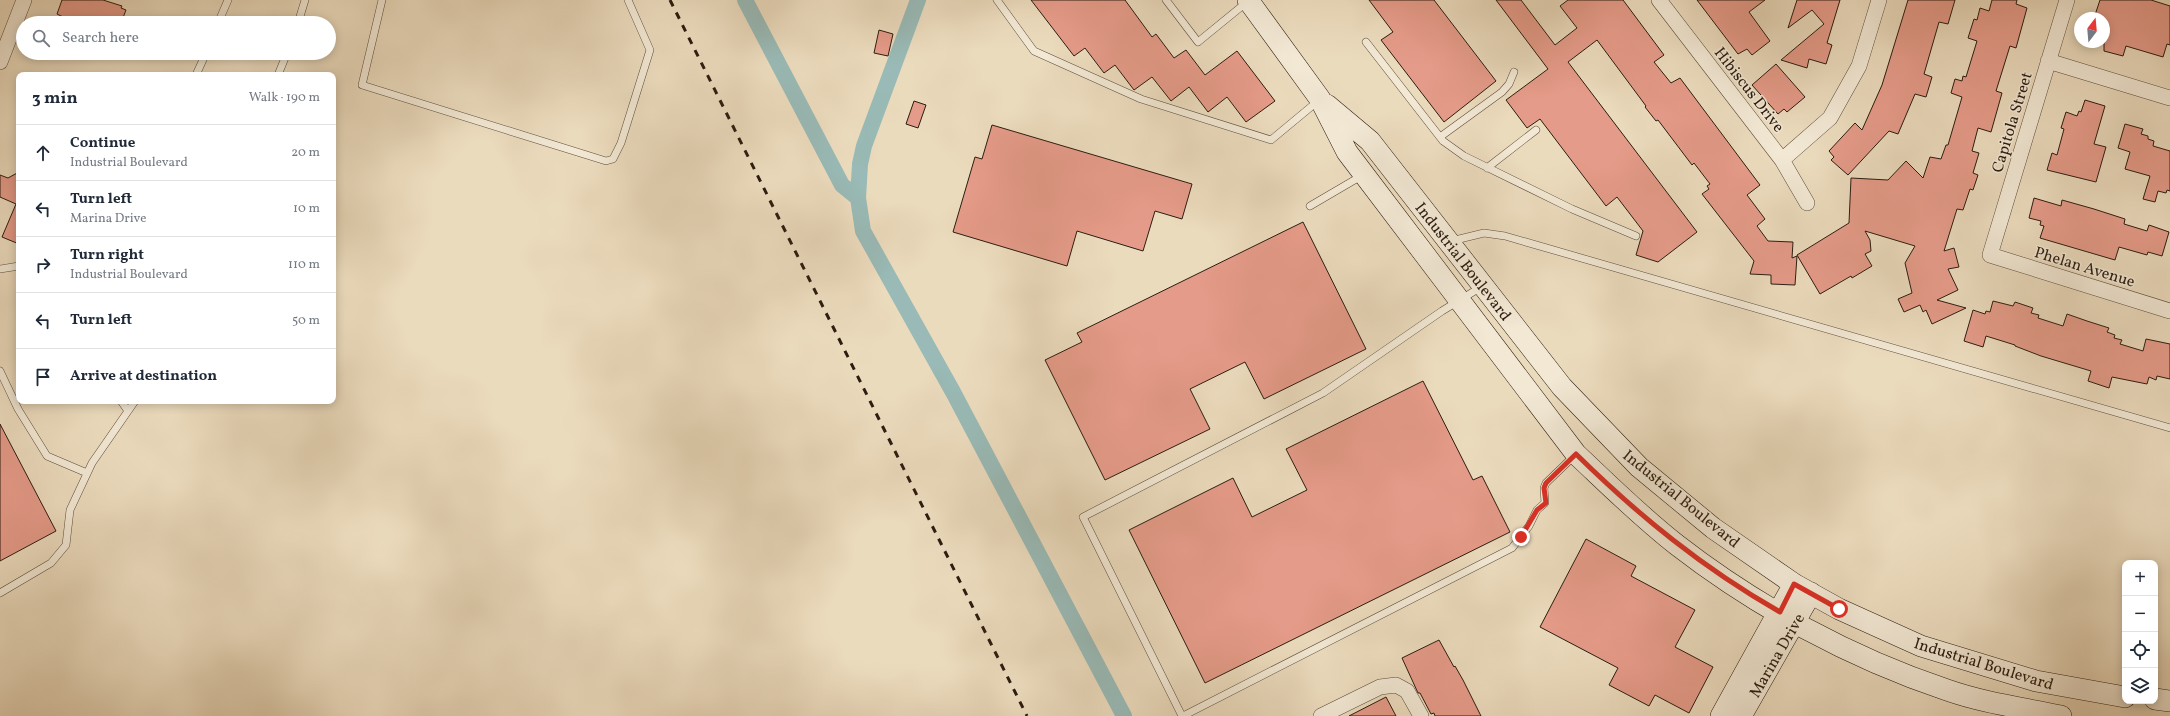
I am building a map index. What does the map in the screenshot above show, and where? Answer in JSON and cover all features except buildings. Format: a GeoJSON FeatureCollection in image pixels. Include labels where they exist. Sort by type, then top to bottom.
{"type":"FeatureCollection","features":[{"type":"Feature","properties":{"kind":"main road","name":"Industrial Boulevard"},"geometry":{"type":"LineString","coordinates":[[1251,1],[1320,99],[1347,152],[1576,454],[1617,494],[1676,544],[1738,588],[1851,652],[1907,676],[1948,691],[2029,713],[2062,716]]}},
{"type":"Feature","properties":{"kind":"main road","name":"Industrial Boulevard"},"geometry":{"type":"LineString","coordinates":[[1320,99],[1370,141],[1562,387],[1639,467],[1713,528],[1802,588],[1865,622],[1921,646],[1956,658],[2036,681],[2122,696]]}},
{"type":"Feature","properties":{"kind":"main road","name":"Marina Drive"},"geometry":{"type":"LineString","coordinates":[[1741,716],[1802,588]]}},
{"type":"Feature","properties":{"kind":"main road","name":"Marina Drive"},"geometry":{"type":"LineString","coordinates":[[1721,716],[1788,617]]}},
{"type":"Feature","properties":{"kind":"main road"},"geometry":{"type":"LineString","coordinates":[[2158,699],[2170,700]]}},
{"type":"Feature","properties":{"kind":"street"},"geometry":{"type":"LineString","coordinates":[[18,16],[24,0]]}},
{"type":"Feature","properties":{"kind":"street","name":"Hibiscus Drive"},"geometry":{"type":"LineString","coordinates":[[1659,0],[1782,160],[1807,203]]}},
{"type":"Feature","properties":{"kind":"street"},"geometry":{"type":"LineString","coordinates":[[1782,160],[1830,118],[1859,66],[1879,0]]}},
{"type":"Feature","properties":{"kind":"street","name":"Capitola Street"},"geometry":{"type":"LineString","coordinates":[[1990,255],[2066,0]]}},
{"type":"Feature","properties":{"kind":"street"},"geometry":{"type":"LineString","coordinates":[[0,62],[16,21]]}},
{"type":"Feature","properties":{"kind":"street"},"geometry":{"type":"LineString","coordinates":[[2048,61],[2170,98]]}},
{"type":"Feature","properties":{"kind":"street","name":"Phelan Avenue"},"geometry":{"type":"LineString","coordinates":[[1990,255],[2170,311]]}},
{"type":"Feature","properties":{"kind":"street"},"geometry":{"type":"LineString","coordinates":[[1321,716],[1380,687],[1391,684],[1407,691],[1421,716]]}},
{"type":"Feature","properties":{"kind":"lane"},"geometry":{"type":"LineString","coordinates":[[221,16],[228,0]]}},
{"type":"Feature","properties":{"kind":"lane"},"geometry":{"type":"LineString","coordinates":[[300,16],[305,0]]}},
{"type":"Feature","properties":{"kind":"lane"},"geometry":{"type":"LineString","coordinates":[[382,0],[362,85],[606,161],[613,159],[621,142],[650,50],[628,0]]}},
{"type":"Feature","properties":{"kind":"lane"},"geometry":{"type":"LineString","coordinates":[[997,0],[1034,52],[1141,100],[1271,140],[1290,127],[1320,99]]}},
{"type":"Feature","properties":{"kind":"lane"},"geometry":{"type":"LineString","coordinates":[[1166,0],[1198,42],[1251,1]]}},
{"type":"Feature","properties":{"kind":"lane"},"geometry":{"type":"LineString","coordinates":[[1366,42],[1440,137],[1464,156],[1572,209],[1636,236]]}},
{"type":"Feature","properties":{"kind":"lane"},"geometry":{"type":"LineString","coordinates":[[197,72],[203,60]]}},
{"type":"Feature","properties":{"kind":"lane"},"geometry":{"type":"LineString","coordinates":[[279,72],[284,60]]}},
{"type":"Feature","properties":{"kind":"lane"},"geometry":{"type":"LineString","coordinates":[[1440,137],[1502,92],[1514,72]]}},
{"type":"Feature","properties":{"kind":"lane"},"geometry":{"type":"LineString","coordinates":[[1487,168],[1536,130]]}},
{"type":"Feature","properties":{"kind":"lane"},"geometry":{"type":"LineString","coordinates":[[1310,206],[1364,174]]}},
{"type":"Feature","properties":{"kind":"lane"},"geometry":{"type":"LineString","coordinates":[[1448,241],[1484,234],[1505,236],[2170,428]]}},
{"type":"Feature","properties":{"kind":"lane"},"geometry":{"type":"LineString","coordinates":[[0,269],[16,266]]}},
{"type":"Feature","properties":{"kind":"lane"},"geometry":{"type":"LineString","coordinates":[[1483,285],[1323,393],[1083,517],[1182,716],[1512,548],[1529,526],[1537,510],[1546,503],[1544,488],[1546,483],[1576,454]]}},
{"type":"Feature","properties":{"kind":"lane"},"geometry":{"type":"LineString","coordinates":[[0,371],[18,409],[47,456],[87,473]]}},
{"type":"Feature","properties":{"kind":"lane"},"geometry":{"type":"LineString","coordinates":[[123,404],[128,411]]}},
{"type":"Feature","properties":{"kind":"lane"},"geometry":{"type":"LineString","coordinates":[[0,593],[51,563],[66,545],[70,510],[87,473],[133,404]]}},
{"type":"Feature","properties":{"kind":"waterway"},"geometry":{"type":"LineString","coordinates":[[745,0],[842,185],[858,198]]}},
{"type":"Feature","properties":{"kind":"waterway"},"geometry":{"type":"LineString","coordinates":[[918,0],[864,146],[860,164],[858,198],[863,231],[953,392],[1124,716]]}},
{"type":"Feature","properties":{"kind":"railway"},"geometry":{"type":"LineString","coordinates":[[670,0],[1027,716]]}},
{"type":"Feature","properties":{"kind":"route"},"geometry":{"type":"LineString","coordinates":[[1521,537],[1529,526],[1537,510],[1546,503],[1544,488],[1546,483],[1576,454],[1617,494],[1676,544],[1697,560],[1759,601],[1780,612],[1794,584],[1839,609]]}}]}
